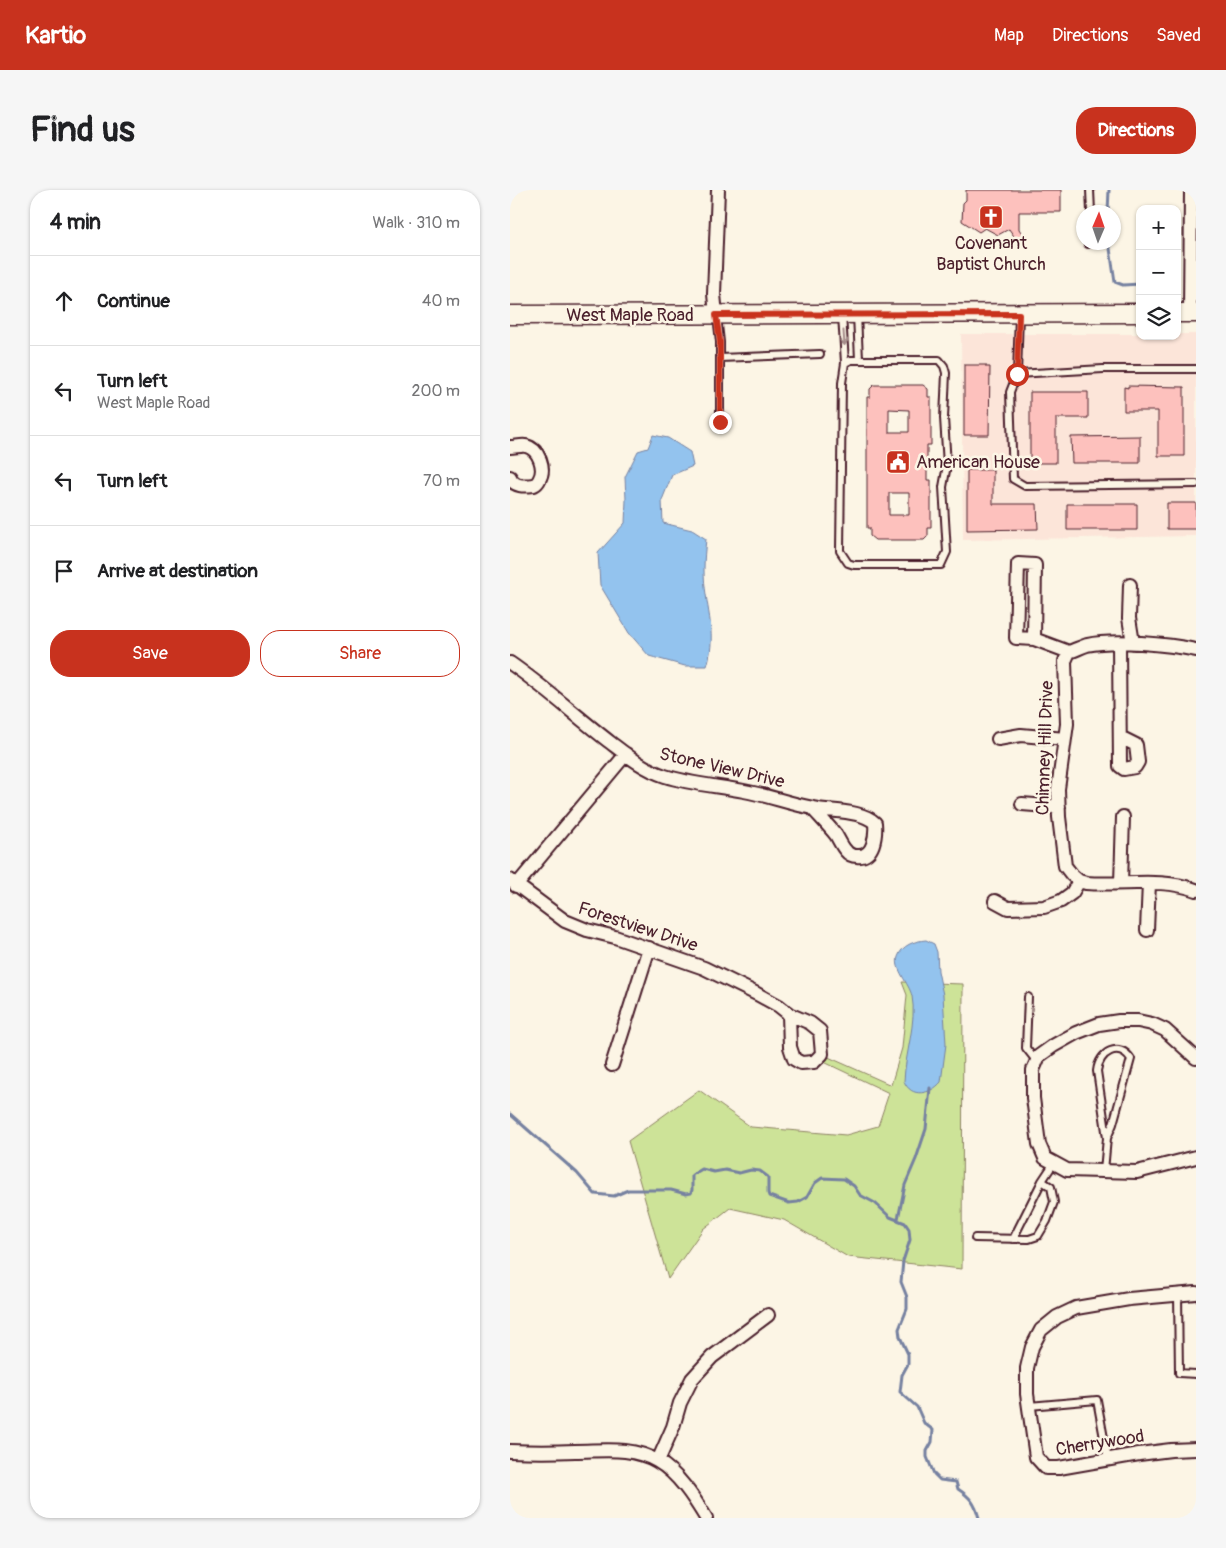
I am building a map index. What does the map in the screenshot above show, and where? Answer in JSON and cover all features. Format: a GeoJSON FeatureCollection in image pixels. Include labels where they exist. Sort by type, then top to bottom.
{"type":"FeatureCollection","features":[{"type":"Feature","properties":{"kind":"main road","name":"West Maple Road"},"geometry":{"type":"LineString","coordinates":[[510,315],[1136,313]]}},
{"type":"Feature","properties":{"kind":"street"},"geometry":{"type":"LineString","coordinates":[[716,315],[714,294],[718,190]]}},
{"type":"Feature","properties":{"kind":"street"},"geometry":{"type":"LineString","coordinates":[[1188,313],[1191,190]]}},
{"type":"Feature","properties":{"kind":"street"},"geometry":{"type":"LineString","coordinates":[[510,448],[527,446],[536,451],[541,460],[541,471],[540,479],[534,486],[520,486],[512,482],[510,477]]}},
{"type":"Feature","properties":{"kind":"street"},"geometry":{"type":"LineString","coordinates":[[1034,639],[1035,565],[1018,564],[1016,638],[1034,639],[1069,652],[1088,645],[1119,643],[1176,646],[1196,650]]}},
{"type":"Feature","properties":{"kind":"street"},"geometry":{"type":"LineString","coordinates":[[1130,585],[1129,618],[1133,643]]}},
{"type":"Feature","properties":{"kind":"street"},"geometry":{"type":"LineString","coordinates":[[1119,643],[1120,737]]}},
{"type":"Feature","properties":{"kind":"street","name":"Chimney Hill Drive"},"geometry":{"type":"LineString","coordinates":[[1069,652],[1065,661],[1066,724],[1058,789],[1066,866],[1072,875],[1079,880]]}},
{"type":"Feature","properties":{"kind":"street","name":"Stone View Drive"},"geometry":{"type":"LineString","coordinates":[[510,663],[529,676],[582,721],[640,765],[665,776],[745,791],[812,808],[859,814],[869,818],[875,823],[876,833],[873,845],[868,853],[861,856],[852,856],[846,851],[828,824],[812,808]]}},
{"type":"Feature","properties":{"kind":"street"},"geometry":{"type":"LineString","coordinates":[[998,739],[1021,735],[1065,739]]}},
{"type":"Feature","properties":{"kind":"street"},"geometry":{"type":"LineString","coordinates":[[513,883],[626,754]]}},
{"type":"Feature","properties":{"kind":"street"},"geometry":{"type":"LineString","coordinates":[[1022,804],[1059,807]]}},
{"type":"Feature","properties":{"kind":"street"},"geometry":{"type":"LineString","coordinates":[[1121,883],[1122,817]]}},
{"type":"Feature","properties":{"kind":"street"},"geometry":{"type":"LineString","coordinates":[[995,901],[1008,908],[1044,907],[1061,901],[1072,893],[1079,880],[1094,883],[1177,885],[1196,890]]}},
{"type":"Feature","properties":{"kind":"street","name":"Forestview Drive"},"geometry":{"type":"LineString","coordinates":[[513,883],[565,921],[704,968],[761,996],[789,1014]]}},
{"type":"Feature","properties":{"kind":"street"},"geometry":{"type":"LineString","coordinates":[[1147,930],[1149,883]]}},
{"type":"Feature","properties":{"kind":"street"},"geometry":{"type":"LineString","coordinates":[[612,1065],[649,948]]}},
{"type":"Feature","properties":{"kind":"street"},"geometry":{"type":"LineString","coordinates":[[1196,1058],[1165,1030],[1138,1021],[1119,1021],[1099,1024],[1076,1033],[1052,1046],[1039,1056],[1033,1070],[1035,1124],[1039,1144],[1045,1158],[1067,1170],[1136,1172],[1196,1157]]}},
{"type":"Feature","properties":{"kind":"street","name":"Cherrywood"},"geometry":{"type":"LineString","coordinates":[[1196,1294],[1129,1299],[1076,1308],[1057,1317],[1041,1330],[1032,1347],[1027,1368],[1029,1406],[1036,1457],[1046,1468],[1059,1468],[1171,1450],[1196,1449]]}},
{"type":"Feature","properties":{"kind":"street"},"geometry":{"type":"LineString","coordinates":[[658,1461],[673,1427],[680,1403],[692,1379],[712,1356],[768,1315]]}},
{"type":"Feature","properties":{"kind":"street"},"geometry":{"type":"LineString","coordinates":[[510,1451],[635,1451],[658,1461],[677,1478],[706,1518]]}},
{"type":"Feature","properties":{"kind":"lane"},"geometry":{"type":"LineString","coordinates":[[1090,190],[1091,205]]}},
{"type":"Feature","properties":{"kind":"lane"},"geometry":{"type":"LineString","coordinates":[[850,314],[858,360]]}},
{"type":"Feature","properties":{"kind":"lane"},"geometry":{"type":"LineString","coordinates":[[845,363],[851,360],[939,360],[944,366],[946,373],[944,418],[947,465],[943,486],[946,552],[941,565],[854,565],[848,563],[840,551],[842,383],[850,314]]}},
{"type":"Feature","properties":{"kind":"lane"},"geometry":{"type":"LineString","coordinates":[[1019,314],[1017,374],[1010,392],[1013,479],[1024,486],[1196,484]]}},
{"type":"Feature","properties":{"kind":"lane"},"geometry":{"type":"LineString","coordinates":[[716,315],[720,342],[720,422]]}},
{"type":"Feature","properties":{"kind":"lane"},"geometry":{"type":"LineString","coordinates":[[720,358],[820,354]]}},
{"type":"Feature","properties":{"kind":"lane"},"geometry":{"type":"LineString","coordinates":[[1017,374],[1103,369],[1196,369]]}},
{"type":"Feature","properties":{"kind":"lane"},"geometry":{"type":"LineString","coordinates":[[1028,997],[1026,1048],[1037,1062]]}},
{"type":"Feature","properties":{"kind":"lane"},"geometry":{"type":"LineString","coordinates":[[1104,1171],[1107,1138],[1097,1071],[1098,1062],[1104,1054],[1112,1050],[1120,1050],[1127,1053],[1131,1058],[1113,1124],[1107,1138]]}},
{"type":"Feature","properties":{"kind":"lane"},"geometry":{"type":"LineString","coordinates":[[1013,1239],[1042,1181],[1054,1163]]}},
{"type":"Feature","properties":{"kind":"lane"},"geometry":{"type":"LineString","coordinates":[[975,1238],[1029,1239],[1038,1236],[1047,1221],[1054,1202],[1051,1187],[1042,1181]]}},
{"type":"Feature","properties":{"kind":"lane"},"geometry":{"type":"LineString","coordinates":[[1178,1294],[1179,1373],[1196,1374]]}},
{"type":"Feature","properties":{"kind":"lane"},"geometry":{"type":"LineString","coordinates":[[1029,1406],[1097,1400],[1108,1460]]}},
{"type":"Feature","properties":{"kind":"shaded area"},"geometry":{"type":"Polygon","coordinates":[[[961,334],[1136,334],[1136,340],[1181,340],[1181,334],[1196,334],[1196,536],[963,540],[961,334]]]}},
{"type":"Feature","properties":{"kind":"green space"},"geometry":{"type":"Polygon","coordinates":[[[902,982],[963,984],[962,1269],[848,1257],[784,1220],[730,1208],[703,1229],[668,1279],[628,1141],[699,1090],[751,1127],[846,1135],[878,1126],[889,1093],[824,1062],[826,1056],[891,1085],[902,1048],[907,995],[902,982]]]}},
{"type":"Feature","properties":{"kind":"water"},"geometry":{"type":"Polygon","coordinates":[[[653,435],[668,438],[690,452],[693,466],[672,475],[662,500],[663,523],[692,530],[706,539],[705,583],[711,629],[710,653],[707,666],[685,666],[649,656],[629,633],[600,585],[598,553],[625,523],[625,477],[638,451],[648,448],[653,435]]]}},
{"type":"Feature","properties":{"kind":"water"},"geometry":{"type":"Polygon","coordinates":[[[926,940],[934,944],[937,952],[938,971],[943,995],[946,1044],[941,1082],[927,1092],[921,1093],[911,1090],[904,1081],[912,1027],[913,1006],[912,996],[897,962],[902,949],[917,941],[926,940]]]}},
{"type":"Feature","properties":{"kind":"building","name":"Covenant Baptist Church"},"geometry":{"type":"Polygon","coordinates":[[[966,190],[1061,190],[1061,212],[1019,212],[1019,229],[1025,238],[1018,242],[1009,229],[998,235],[985,228],[979,232],[962,221],[966,190]]]}},
{"type":"Feature","properties":{"kind":"building"},"geometry":{"type":"Polygon","coordinates":[[[964,365],[986,365],[986,367],[990,367],[989,435],[964,435],[964,365]]]}},
{"type":"Feature","properties":{"kind":"building","name":"American House"},"geometry":{"type":"Polygon","coordinates":[[[874,385],[923,385],[928,389],[928,397],[931,397],[931,445],[927,445],[927,480],[931,480],[931,528],[928,528],[928,536],[924,540],[875,540],[870,536],[870,528],[867,528],[867,397],[870,397],[870,389],[874,385]],[[889,409],[889,432],[909,432],[909,410],[889,409]],[[889,493],[889,515],[909,515],[909,493],[889,493]]]}},
{"type":"Feature","properties":{"kind":"building"},"geometry":{"type":"Polygon","coordinates":[[[1128,386],[1184,387],[1184,456],[1158,456],[1158,411],[1124,411],[1124,387],[1128,388],[1128,386]]]}},
{"type":"Feature","properties":{"kind":"building"},"geometry":{"type":"Polygon","coordinates":[[[1030,392],[1088,392],[1088,418],[1056,418],[1056,463],[1030,463],[1030,392]]]}},
{"type":"Feature","properties":{"kind":"building"},"geometry":{"type":"Polygon","coordinates":[[[1140,436],[1140,463],[1072,463],[1071,437],[1140,436]]]}},
{"type":"Feature","properties":{"kind":"building"},"geometry":{"type":"Polygon","coordinates":[[[967,470],[993,470],[993,504],[1037,504],[1038,529],[967,530],[967,470]]]}},
{"type":"Feature","properties":{"kind":"building"},"geometry":{"type":"Polygon","coordinates":[[[1167,503],[1196,503],[1196,529],[1167,529],[1167,503]]]}},
{"type":"Feature","properties":{"kind":"building"},"geometry":{"type":"Polygon","coordinates":[[[1067,504],[1137,504],[1137,530],[1067,530],[1067,504]]]}},
{"type":"Feature","properties":{"kind":"waterway"},"geometry":{"type":"LineString","coordinates":[[1108,205],[1109,190]]}},
{"type":"Feature","properties":{"kind":"waterway"},"geometry":{"type":"LineString","coordinates":[[1110,250],[1115,282],[1123,285],[1136,284]]}},
{"type":"Feature","properties":{"kind":"waterway"},"geometry":{"type":"LineString","coordinates":[[898,1219],[905,1185],[926,1129],[930,1088]]}},
{"type":"Feature","properties":{"kind":"waterway"},"geometry":{"type":"LineString","coordinates":[[510,1114],[577,1173],[595,1194],[614,1196],[628,1190],[671,1190],[686,1194],[691,1193],[692,1190],[692,1175],[702,1169],[714,1172],[725,1170],[739,1173],[751,1170],[760,1171],[768,1177],[769,1196],[789,1203],[798,1202],[807,1197],[815,1183],[822,1178],[844,1179],[854,1186],[860,1195],[875,1203],[890,1217],[905,1223],[909,1229],[910,1240],[903,1261],[901,1282],[907,1297],[907,1309],[899,1329],[900,1337],[908,1354],[908,1364],[902,1375],[900,1392],[917,1407],[924,1423],[933,1430],[932,1442],[927,1451],[927,1457],[934,1474],[940,1480],[956,1482],[958,1489],[974,1504],[979,1518]]}},
{"type":"Feature","properties":{"kind":"place","name":"Covenant Baptist Church"},"geometry":{"type":"Point","coordinates":[991,217]}},
{"type":"Feature","properties":{"kind":"place","name":"American House"},"geometry":{"type":"Point","coordinates":[898,462]}},
{"type":"Feature","properties":{"kind":"route"},"geometry":{"type":"LineString","coordinates":[[720,422],[720,342],[716,315],[1019,314],[1017,374]]}}]}
